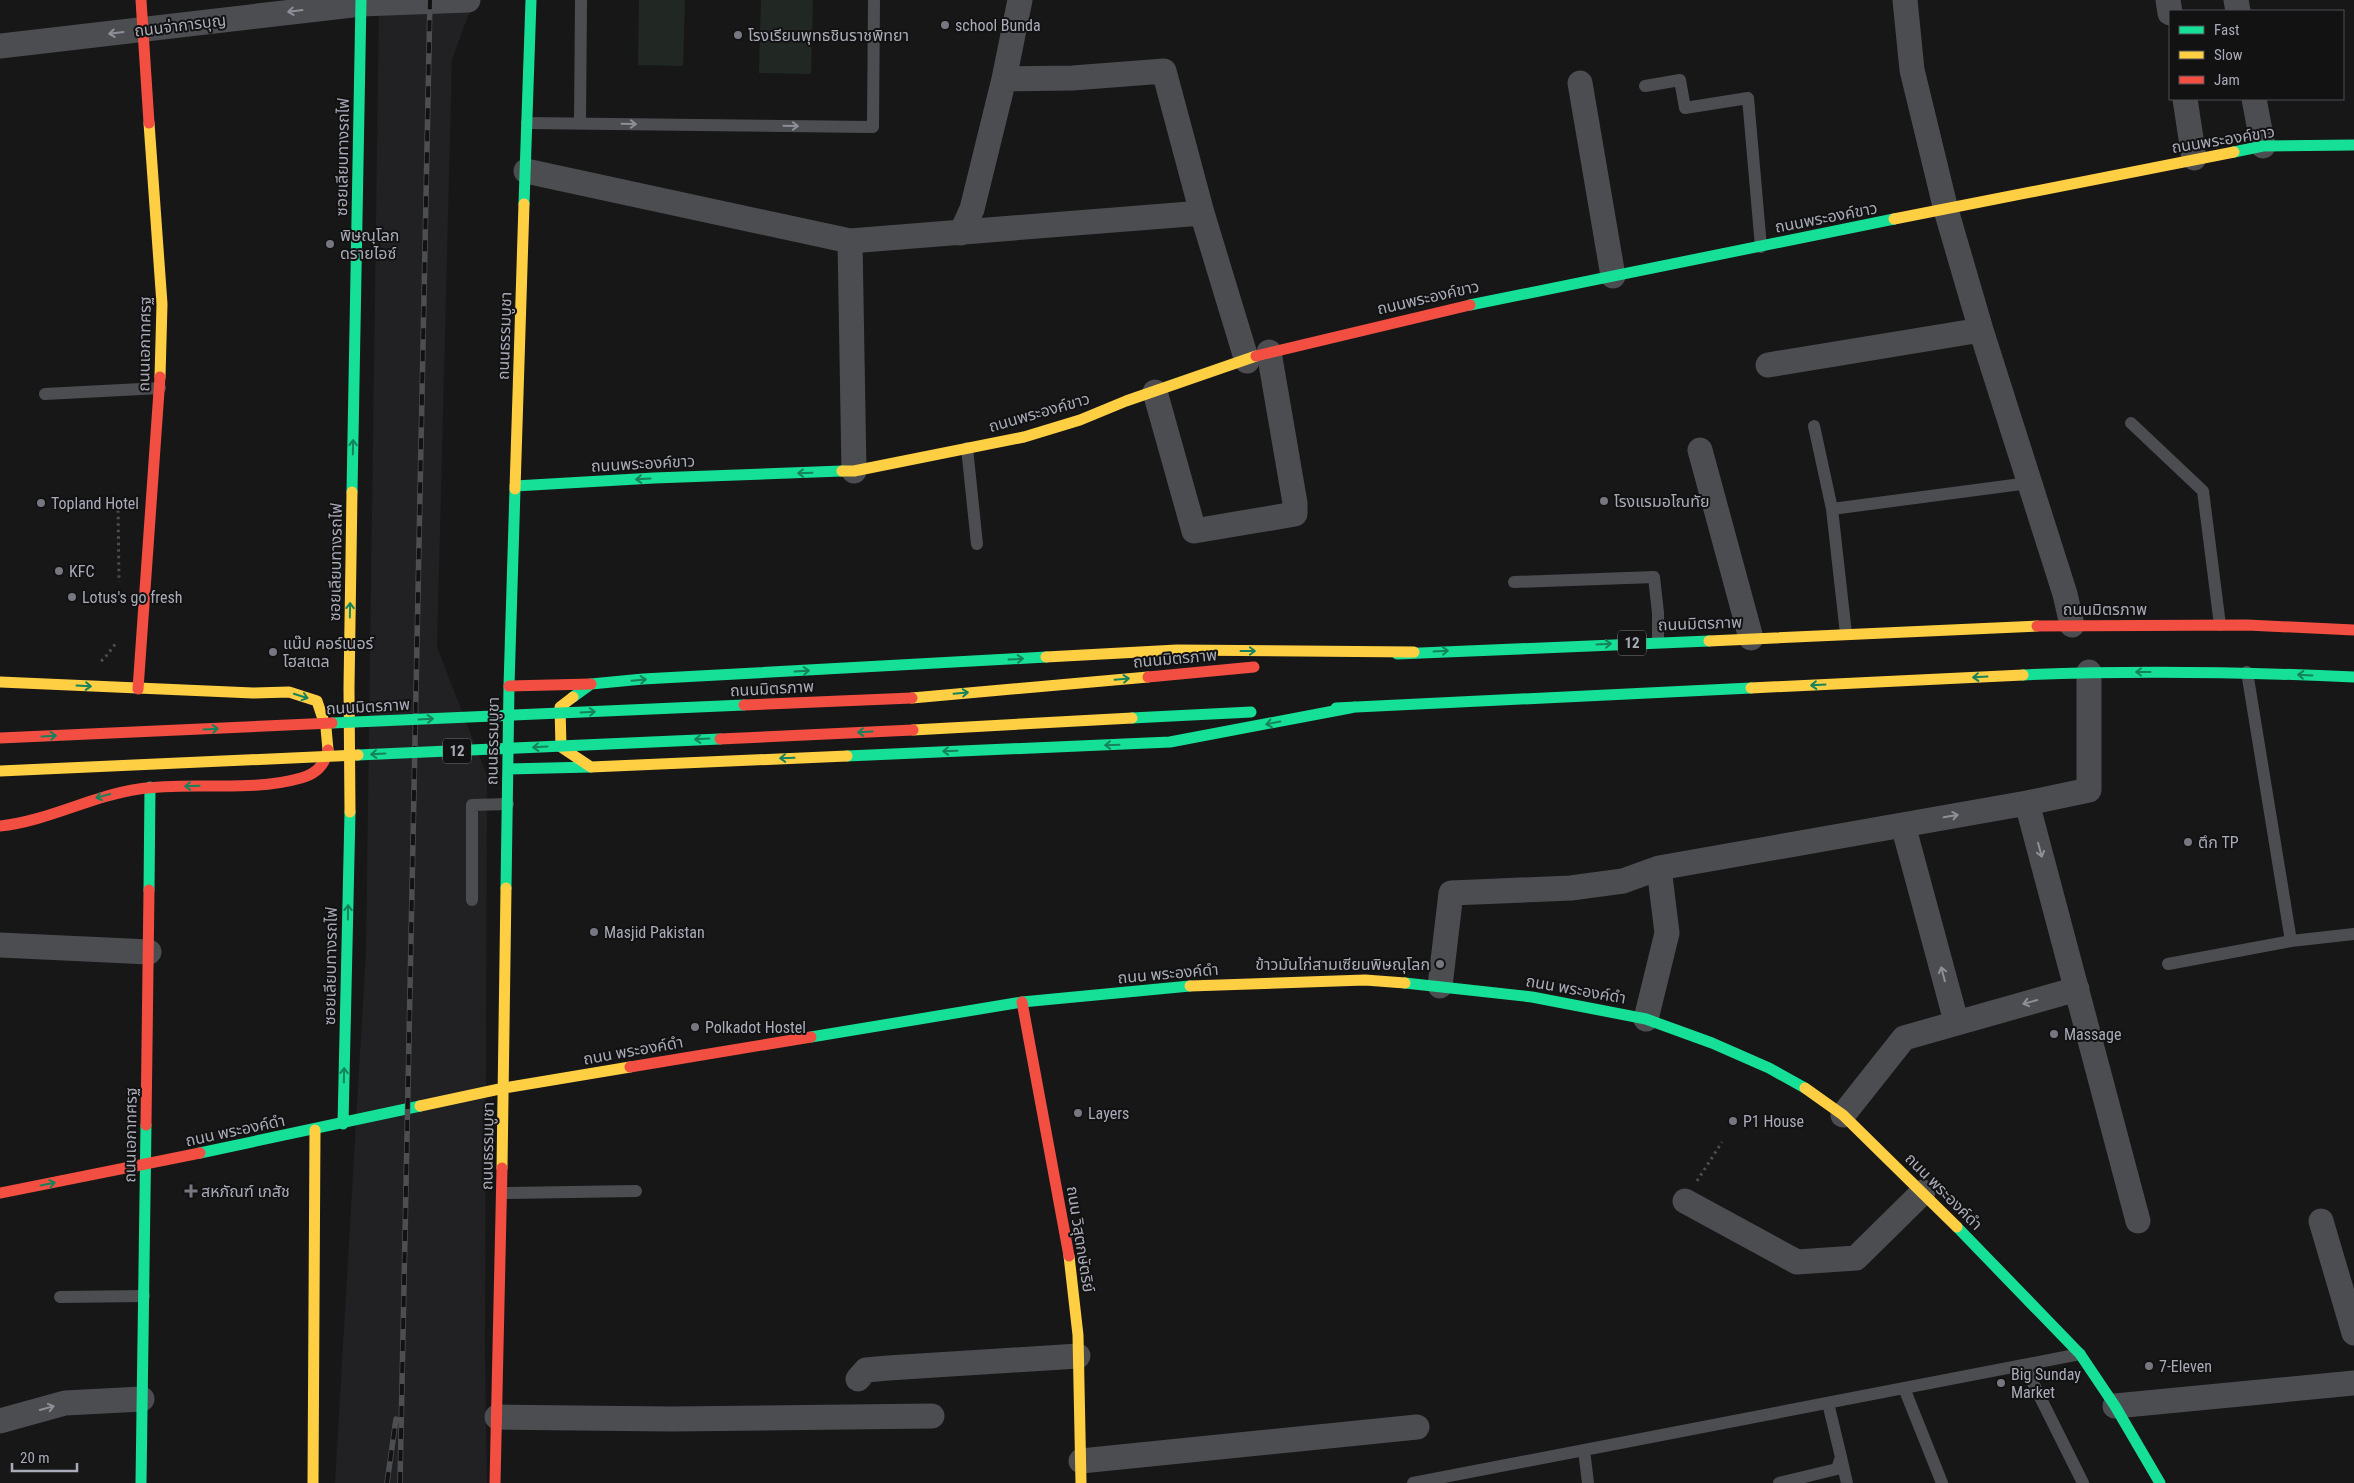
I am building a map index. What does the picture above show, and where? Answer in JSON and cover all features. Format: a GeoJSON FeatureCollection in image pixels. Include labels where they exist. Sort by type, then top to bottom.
{"type":"FeatureCollection","features":[{"type":"Feature","properties":{"kind":"main road","name":"ถนนเอกาทศรฐ"},"geometry":{"type":"LineString","coordinates":[[138,689],[160,388],[162,304],[141,0]]}},
{"type":"Feature","properties":{"kind":"main road","name":"ถนนธรรมบูชา"},"geometry":{"type":"LineString","coordinates":[[495,1483],[504,1088],[509,686],[531,0]]}},
{"type":"Feature","properties":{"kind":"main road","name":"ซอยเลียบทางรถไฟ"},"geometry":{"type":"LineString","coordinates":[[343,1124],[361,2]]}},
{"type":"Feature","properties":{"kind":"main road","name":"ถนนพระองค์ขาว"},"geometry":{"type":"LineString","coordinates":[[516,486],[654,478],[854,471],[1024,437],[1080,420],[1258,356],[1510,295],[1946,210],[2194,158],[2263,146],[2354,146]]}},
{"type":"Feature","properties":{"kind":"main road","name":"ถนนมิตรภาพ"},"geometry":{"type":"LineString","coordinates":[[1296,663],[1414,652],[2072,625],[2220,625],[2354,630]]}},
{"type":"Feature","properties":{"kind":"main road"},"geometry":{"type":"LineString","coordinates":[[509,686],[591,684],[1177,650],[1414,652]]}},
{"type":"Feature","properties":{"kind":"main road","name":"ถนนมิตรภาพ"},"geometry":{"type":"LineString","coordinates":[[0,738],[912,698],[1267,666]]}},
{"type":"Feature","properties":{"kind":"main road","name":"12"},"geometry":{"type":"LineString","coordinates":[[0,772],[914,730],[2089,672],[2247,672],[2354,677]]}},
{"type":"Feature","properties":{"kind":"main road"},"geometry":{"type":"LineString","coordinates":[[0,682],[253,693],[289,692],[317,701],[325,718],[328,739],[327,758],[317,772],[293,782],[150,787],[102,796],[16,825],[0,826]]}},
{"type":"Feature","properties":{"kind":"main road"},"geometry":{"type":"LineString","coordinates":[[591,684],[560,707],[561,747],[591,767]]}},
{"type":"Feature","properties":{"kind":"main road"},"geometry":{"type":"LineString","coordinates":[[253,693],[282,707],[295,743],[291,759],[282,772],[258,783]]}},
{"type":"Feature","properties":{"kind":"main road"},"geometry":{"type":"LineString","coordinates":[[508,770],[1170,742],[1355,707]]}},
{"type":"Feature","properties":{"kind":"main road","name":"ถนนเอกาทศรฐ"},"geometry":{"type":"LineString","coordinates":[[141,1483],[150,787]]}},
{"type":"Feature","properties":{"kind":"main road","name":"ถนน พระองค์ดำ"},"geometry":{"type":"LineString","coordinates":[[0,1193],[146,1166],[504,1088],[1022,1002],[1201,985],[1365,980],[1440,986],[1532,997],[1646,1019],[1712,1043],[1769,1068],[1810,1091],[1843,1115],[1924,1192],[2080,1354],[2115,1406],[2160,1483]]}},
{"type":"Feature","properties":{"kind":"main road","name":"ถนน วิสุตกษัตริย์"},"geometry":{"type":"LineString","coordinates":[[1022,1002],[1070,1261],[1078,1356],[1081,1472]]}},
{"type":"Feature","properties":{"kind":"main road"},"geometry":{"type":"LineString","coordinates":[[313,1483],[315,1130]]}},
{"type":"Feature","properties":{"kind":"street","name":"ถนนจ่าการบุญ"},"geometry":{"type":"LineString","coordinates":[[0,46],[361,2],[468,0]]}},
{"type":"Feature","properties":{"kind":"street"},"geometry":{"type":"LineString","coordinates":[[961,233],[972,209],[1004,79],[1020,0]]}},
{"type":"Feature","properties":{"kind":"street"},"geometry":{"type":"LineString","coordinates":[[1905,0],[1912,70],[1946,210],[1981,330],[2065,594],[2072,625]]}},
{"type":"Feature","properties":{"kind":"street"},"geometry":{"type":"LineString","coordinates":[[1004,79],[1073,78],[1164,71],[1202,213],[1258,356],[1295,503],[1294,514],[1194,532],[1155,392]]}},
{"type":"Feature","properties":{"kind":"street"},"geometry":{"type":"LineString","coordinates":[[1580,83],[1613,276]]}},
{"type":"Feature","properties":{"kind":"street"},"geometry":{"type":"LineString","coordinates":[[2184,100],[2194,158]]}},
{"type":"Feature","properties":{"kind":"street"},"geometry":{"type":"LineString","coordinates":[[2254,100],[2263,146]]}},
{"type":"Feature","properties":{"kind":"street"},"geometry":{"type":"LineString","coordinates":[[526,171],[850,241],[1202,213]]}},
{"type":"Feature","properties":{"kind":"street"},"geometry":{"type":"LineString","coordinates":[[850,241],[854,471]]}},
{"type":"Feature","properties":{"kind":"street"},"geometry":{"type":"LineString","coordinates":[[1768,365],[1981,330]]}},
{"type":"Feature","properties":{"kind":"street"},"geometry":{"type":"LineString","coordinates":[[1700,450],[1751,638]]}},
{"type":"Feature","properties":{"kind":"street"},"geometry":{"type":"LineString","coordinates":[[1440,986],[1450,893],[1571,888],[1623,880],[1659,868],[2027,803],[2089,790],[2089,672]]}},
{"type":"Feature","properties":{"kind":"street"},"geometry":{"type":"LineString","coordinates":[[2027,803],[2138,1221]]}},
{"type":"Feature","properties":{"kind":"street"},"geometry":{"type":"LineString","coordinates":[[1903,825],[1956,1021]]}},
{"type":"Feature","properties":{"kind":"street"},"geometry":{"type":"LineString","coordinates":[[1646,1019],[1667,932],[1659,868]]}},
{"type":"Feature","properties":{"kind":"street"},"geometry":{"type":"LineString","coordinates":[[0,945],[149,952]]}},
{"type":"Feature","properties":{"kind":"street"},"geometry":{"type":"LineString","coordinates":[[1843,1115],[1904,1038],[1956,1021],[2077,990]]}},
{"type":"Feature","properties":{"kind":"street"},"geometry":{"type":"LineString","coordinates":[[1685,1201],[1798,1262],[1856,1258],[1924,1192]]}},
{"type":"Feature","properties":{"kind":"street"},"geometry":{"type":"LineString","coordinates":[[2321,1221],[2354,1332]]}},
{"type":"Feature","properties":{"kind":"street"},"geometry":{"type":"LineString","coordinates":[[858,1379],[866,1370],[1078,1356]]}},
{"type":"Feature","properties":{"kind":"street"},"geometry":{"type":"LineString","coordinates":[[2115,1406],[2354,1383]]}},
{"type":"Feature","properties":{"kind":"street"},"geometry":{"type":"LineString","coordinates":[[0,1421],[65,1403],[142,1399]]}},
{"type":"Feature","properties":{"kind":"street"},"geometry":{"type":"LineString","coordinates":[[496,1417],[671,1419],[932,1416]]}},
{"type":"Feature","properties":{"kind":"street"},"geometry":{"type":"LineString","coordinates":[[1081,1472],[1417,1427]]}},
{"type":"Feature","properties":{"kind":"lane"},"geometry":{"type":"LineString","coordinates":[[580,123],[581,0]]}},
{"type":"Feature","properties":{"kind":"lane"},"geometry":{"type":"LineString","coordinates":[[527,123],[873,126],[874,0]]}},
{"type":"Feature","properties":{"kind":"lane"},"geometry":{"type":"LineString","coordinates":[[1644,86],[1680,80],[1685,108],[1748,98],[1761,246]]}},
{"type":"Feature","properties":{"kind":"lane"},"geometry":{"type":"LineString","coordinates":[[45,394],[160,388]]}},
{"type":"Feature","properties":{"kind":"lane"},"geometry":{"type":"LineString","coordinates":[[2131,423],[2203,491],[2220,625]]}},
{"type":"Feature","properties":{"kind":"lane"},"geometry":{"type":"LineString","coordinates":[[1814,426],[1832,509],[1846,634]]}},
{"type":"Feature","properties":{"kind":"lane"},"geometry":{"type":"LineString","coordinates":[[967,448],[977,544]]}},
{"type":"Feature","properties":{"kind":"lane"},"geometry":{"type":"LineString","coordinates":[[1832,509],[2029,483]]}},
{"type":"Feature","properties":{"kind":"lane"},"geometry":{"type":"LineString","coordinates":[[1514,582],[1654,577],[1658,613],[1658,642]]}},
{"type":"Feature","properties":{"kind":"lane"},"geometry":{"type":"LineString","coordinates":[[2247,672],[2291,942]]}},
{"type":"Feature","properties":{"kind":"lane"},"geometry":{"type":"LineString","coordinates":[[472,900],[472,805],[508,804]]}},
{"type":"Feature","properties":{"kind":"lane"},"geometry":{"type":"LineString","coordinates":[[2168,964],[2291,942],[2354,934]]}},
{"type":"Feature","properties":{"kind":"lane"},"geometry":{"type":"LineString","coordinates":[[502,1193],[636,1191]]}},
{"type":"Feature","properties":{"kind":"lane"},"geometry":{"type":"LineString","coordinates":[[60,1297],[144,1296]]}},
{"type":"Feature","properties":{"kind":"lane"},"geometry":{"type":"LineString","coordinates":[[1413,1483],[2080,1354]]}},
{"type":"Feature","properties":{"kind":"lane"},"geometry":{"type":"LineString","coordinates":[[2024,1365],[2083,1483]]}},
{"type":"Feature","properties":{"kind":"lane"},"geometry":{"type":"LineString","coordinates":[[1904,1388],[1942,1483]]}},
{"type":"Feature","properties":{"kind":"lane"},"geometry":{"type":"LineString","coordinates":[[1828,1403],[1847,1483]]}},
{"type":"Feature","properties":{"kind":"lane"},"geometry":{"type":"LineString","coordinates":[[1584,1450],[1588,1483]]}},
{"type":"Feature","properties":{"kind":"lane"},"geometry":{"type":"LineString","coordinates":[[1780,1483],[1837,1469],[1841,1457]]}},
{"type":"Feature","properties":{"kind":"path"},"geometry":{"type":"LineString","coordinates":[[113,500],[118,503],[119,583]]}},
{"type":"Feature","properties":{"kind":"path"},"geometry":{"type":"LineString","coordinates":[[96,663],[104,659],[116,644],[117,637]]}},
{"type":"Feature","properties":{"kind":"path"},"geometry":{"type":"LineString","coordinates":[[1685,1201],[1722,1142]]}},
{"type":"Feature","properties":{"kind":"shaded area"},"geometry":{"type":"Polygon","coordinates":[[[379,0],[474,0],[452,59],[437,647],[487,776],[485,1353],[487,1483],[335,1483],[366,951],[379,0]]]}},
{"type":"Feature","properties":{"kind":"shaded area"},"geometry":{"type":"Polygon","coordinates":[[[639,0],[685,0],[683,66],[638,65],[639,0]]]}},
{"type":"Feature","properties":{"kind":"shaded area"},"geometry":{"type":"Polygon","coordinates":[[[761,0],[813,0],[811,74],[759,73],[761,0]]]}},
{"type":"Feature","properties":{"kind":"railway"},"geometry":{"type":"LineString","coordinates":[[400,1483],[430,0]]}},
{"type":"Feature","properties":{"kind":"railway"},"geometry":{"type":"LineString","coordinates":[[387,1483],[396,1419]]}},
{"type":"Feature","properties":{"kind":"traffic: fast"},"geometry":{"type":"LineString","coordinates":[[352,492],[361,0]]}},
{"type":"Feature","properties":{"kind":"traffic: fast"},"geometry":{"type":"LineString","coordinates":[[524,204],[531,0]]}},
{"type":"Feature","properties":{"kind":"traffic: fast"},"geometry":{"type":"LineString","coordinates":[[2234,152],[2263,146],[2354,145]]}},
{"type":"Feature","properties":{"kind":"traffic: fast"},"geometry":{"type":"LineString","coordinates":[[1470,305],[1894,219]]}},
{"type":"Feature","properties":{"kind":"traffic: fast"},"geometry":{"type":"LineString","coordinates":[[515,486],[654,478],[842,471]]}},
{"type":"Feature","properties":{"kind":"traffic: fast"},"geometry":{"type":"LineString","coordinates":[[506,888],[509,686],[515,489]]}},
{"type":"Feature","properties":{"kind":"traffic: fast"},"geometry":{"type":"LineString","coordinates":[[1397,654],[1709,641]]}},
{"type":"Feature","properties":{"kind":"traffic: fast"},"geometry":{"type":"LineString","coordinates":[[573,697],[591,684],[643,679],[1046,657]]}},
{"type":"Feature","properties":{"kind":"traffic: fast"},"geometry":{"type":"LineString","coordinates":[[2023,675],[2189,672],[2354,677]]}},
{"type":"Feature","properties":{"kind":"traffic: fast"},"geometry":{"type":"LineString","coordinates":[[1336,708],[1751,688]]}},
{"type":"Feature","properties":{"kind":"traffic: fast"},"geometry":{"type":"LineString","coordinates":[[332,723],[744,705]]}},
{"type":"Feature","properties":{"kind":"traffic: fast"},"geometry":{"type":"LineString","coordinates":[[847,756],[1170,742],[1355,707]]}},
{"type":"Feature","properties":{"kind":"traffic: fast"},"geometry":{"type":"LineString","coordinates":[[1132,718],[1251,712]]}},
{"type":"Feature","properties":{"kind":"traffic: fast"},"geometry":{"type":"LineString","coordinates":[[358,755],[720,739]]}},
{"type":"Feature","properties":{"kind":"traffic: fast"},"geometry":{"type":"LineString","coordinates":[[508,769],[591,767]]}},
{"type":"Feature","properties":{"kind":"traffic: fast"},"geometry":{"type":"LineString","coordinates":[[149,890],[150,787]]}},
{"type":"Feature","properties":{"kind":"traffic: fast"},"geometry":{"type":"LineString","coordinates":[[343,1124],[350,812]]}},
{"type":"Feature","properties":{"kind":"traffic: fast"},"geometry":{"type":"LineString","coordinates":[[1405,983],[1532,997],[1646,1019],[1712,1043],[1769,1068],[1805,1088]]}},
{"type":"Feature","properties":{"kind":"traffic: fast"},"geometry":{"type":"LineString","coordinates":[[811,1037],[1022,1002],[1190,986]]}},
{"type":"Feature","properties":{"kind":"traffic: fast"},"geometry":{"type":"LineString","coordinates":[[200,1153],[420,1106]]}},
{"type":"Feature","properties":{"kind":"traffic: fast"},"geometry":{"type":"LineString","coordinates":[[141,1483],[146,1125]]}},
{"type":"Feature","properties":{"kind":"traffic: fast"},"geometry":{"type":"LineString","coordinates":[[1957,1227],[2080,1354],[2115,1406],[2160,1483]]}},
{"type":"Feature","properties":{"kind":"traffic: slow"},"geometry":{"type":"LineString","coordinates":[[149,123],[162,304],[160,377]]}},
{"type":"Feature","properties":{"kind":"traffic: slow"},"geometry":{"type":"LineString","coordinates":[[1894,219],[2234,152]]}},
{"type":"Feature","properties":{"kind":"traffic: slow"},"geometry":{"type":"LineString","coordinates":[[515,489],[524,204]]}},
{"type":"Feature","properties":{"kind":"traffic: slow"},"geometry":{"type":"LineString","coordinates":[[842,471],[854,471],[1024,437],[1080,420],[1126,401],[1256,356]]}},
{"type":"Feature","properties":{"kind":"traffic: slow"},"geometry":{"type":"LineString","coordinates":[[350,812],[349,688],[352,492]]}},
{"type":"Feature","properties":{"kind":"traffic: slow"},"geometry":{"type":"LineString","coordinates":[[1709,641],[2037,626]]}},
{"type":"Feature","properties":{"kind":"traffic: slow"},"geometry":{"type":"LineString","coordinates":[[1046,657],[1177,650],[1414,652]]}},
{"type":"Feature","properties":{"kind":"traffic: slow"},"geometry":{"type":"LineString","coordinates":[[1751,688],[2023,675]]}},
{"type":"Feature","properties":{"kind":"traffic: slow"},"geometry":{"type":"LineString","coordinates":[[912,698],[1148,677]]}},
{"type":"Feature","properties":{"kind":"traffic: slow"},"geometry":{"type":"LineString","coordinates":[[0,682],[253,693],[289,692],[317,701],[326,728],[328,750]]}},
{"type":"Feature","properties":{"kind":"traffic: slow"},"geometry":{"type":"LineString","coordinates":[[573,697],[560,707],[561,747],[591,767],[847,756]]}},
{"type":"Feature","properties":{"kind":"traffic: slow"},"geometry":{"type":"LineString","coordinates":[[913,730],[1132,718]]}},
{"type":"Feature","properties":{"kind":"traffic: slow"},"geometry":{"type":"LineString","coordinates":[[0,771],[358,755]]}},
{"type":"Feature","properties":{"kind":"traffic: slow"},"geometry":{"type":"LineString","coordinates":[[502,1168],[506,888]]}},
{"type":"Feature","properties":{"kind":"traffic: slow"},"geometry":{"type":"LineString","coordinates":[[1190,986],[1365,980],[1405,983]]}},
{"type":"Feature","properties":{"kind":"traffic: slow"},"geometry":{"type":"LineString","coordinates":[[420,1106],[504,1088],[630,1067]]}},
{"type":"Feature","properties":{"kind":"traffic: slow"},"geometry":{"type":"LineString","coordinates":[[1805,1088],[1843,1115],[1957,1227]]}},
{"type":"Feature","properties":{"kind":"traffic: slow"},"geometry":{"type":"LineString","coordinates":[[313,1483],[315,1130]]}},
{"type":"Feature","properties":{"kind":"traffic: slow"},"geometry":{"type":"LineString","coordinates":[[1069,1256],[1078,1335],[1081,1483]]}},
{"type":"Feature","properties":{"kind":"traffic: jam"},"geometry":{"type":"LineString","coordinates":[[141,0],[149,123]]}},
{"type":"Feature","properties":{"kind":"traffic: jam"},"geometry":{"type":"LineString","coordinates":[[1256,356],[1470,305]]}},
{"type":"Feature","properties":{"kind":"traffic: jam"},"geometry":{"type":"LineString","coordinates":[[138,689],[160,377]]}},
{"type":"Feature","properties":{"kind":"traffic: jam"},"geometry":{"type":"LineString","coordinates":[[2037,626],[2247,625],[2354,630]]}},
{"type":"Feature","properties":{"kind":"traffic: jam"},"geometry":{"type":"LineString","coordinates":[[1148,677],[1254,667]]}},
{"type":"Feature","properties":{"kind":"traffic: jam"},"geometry":{"type":"LineString","coordinates":[[509,686],[591,684]]}},
{"type":"Feature","properties":{"kind":"traffic: jam"},"geometry":{"type":"LineString","coordinates":[[744,705],[912,698]]}},
{"type":"Feature","properties":{"kind":"traffic: jam"},"geometry":{"type":"LineString","coordinates":[[0,738],[332,723]]}},
{"type":"Feature","properties":{"kind":"traffic: jam"},"geometry":{"type":"LineString","coordinates":[[720,739],[913,730]]}},
{"type":"Feature","properties":{"kind":"traffic: jam"},"geometry":{"type":"LineString","coordinates":[[0,826],[35,819],[121,792],[139,789],[179,786],[261,785],[301,778],[319,768],[325,760],[328,750]]}},
{"type":"Feature","properties":{"kind":"traffic: jam"},"geometry":{"type":"LineString","coordinates":[[146,1125],[149,890]]}},
{"type":"Feature","properties":{"kind":"traffic: jam"},"geometry":{"type":"LineString","coordinates":[[1022,1002],[1069,1256]]}},
{"type":"Feature","properties":{"kind":"traffic: jam"},"geometry":{"type":"LineString","coordinates":[[630,1067],[811,1037]]}},
{"type":"Feature","properties":{"kind":"traffic: jam"},"geometry":{"type":"LineString","coordinates":[[0,1193],[200,1153]]}},
{"type":"Feature","properties":{"kind":"traffic: jam"},"geometry":{"type":"LineString","coordinates":[[495,1483],[502,1168]]}},
{"type":"Feature","properties":{"kind":"place","name":"school Bunda"},"geometry":{"type":"Point","coordinates":[945,25]}},
{"type":"Feature","properties":{"kind":"place","name":"โรงเรียนพุทธชินราชพิทยา"},"geometry":{"type":"Point","coordinates":[738,35]}},
{"type":"Feature","properties":{"kind":"place","name":"พิษณุโลก ดรายไอซ์"},"geometry":{"type":"Point","coordinates":[330,244]}},
{"type":"Feature","properties":{"kind":"place","name":"โรงแรมอโณทัย"},"geometry":{"type":"Point","coordinates":[1604,501]}},
{"type":"Feature","properties":{"kind":"place","name":"Topland Hotel"},"geometry":{"type":"Point","coordinates":[41,503]}},
{"type":"Feature","properties":{"kind":"place","name":"KFC"},"geometry":{"type":"Point","coordinates":[59,571]}},
{"type":"Feature","properties":{"kind":"place","name":"Lotus's go fresh"},"geometry":{"type":"Point","coordinates":[72,597]}},
{"type":"Feature","properties":{"kind":"place","name":"แน๊ป คอร์เนอร์ โฮสเตล"},"geometry":{"type":"Point","coordinates":[273,652]}},
{"type":"Feature","properties":{"kind":"place","name":"ตึก TP"},"geometry":{"type":"Point","coordinates":[2188,842]}},
{"type":"Feature","properties":{"kind":"place","name":"Masjid Pakistan"},"geometry":{"type":"Point","coordinates":[594,932]}},
{"type":"Feature","properties":{"kind":"place","name":"ข้าวมันไก่สามเซียนพิษณุโลก"},"geometry":{"type":"Point","coordinates":[1440,964]}},
{"type":"Feature","properties":{"kind":"place","name":"Polkadot Hostel"},"geometry":{"type":"Point","coordinates":[695,1027]}},
{"type":"Feature","properties":{"kind":"place","name":"Massage"},"geometry":{"type":"Point","coordinates":[2054,1034]}},
{"type":"Feature","properties":{"kind":"place","name":"Layers"},"geometry":{"type":"Point","coordinates":[1078,1113]}},
{"type":"Feature","properties":{"kind":"place","name":"P1 House"},"geometry":{"type":"Point","coordinates":[1733,1121]}},
{"type":"Feature","properties":{"kind":"place","name":"สหภัณฑ์ เภสัช"},"geometry":{"type":"Point","coordinates":[191,1191]}},
{"type":"Feature","properties":{"kind":"place","name":"7-Eleven"},"geometry":{"type":"Point","coordinates":[2149,1366]}},
{"type":"Feature","properties":{"kind":"place","name":"Big Sunday Market"},"geometry":{"type":"Point","coordinates":[2001,1383]}}]}
